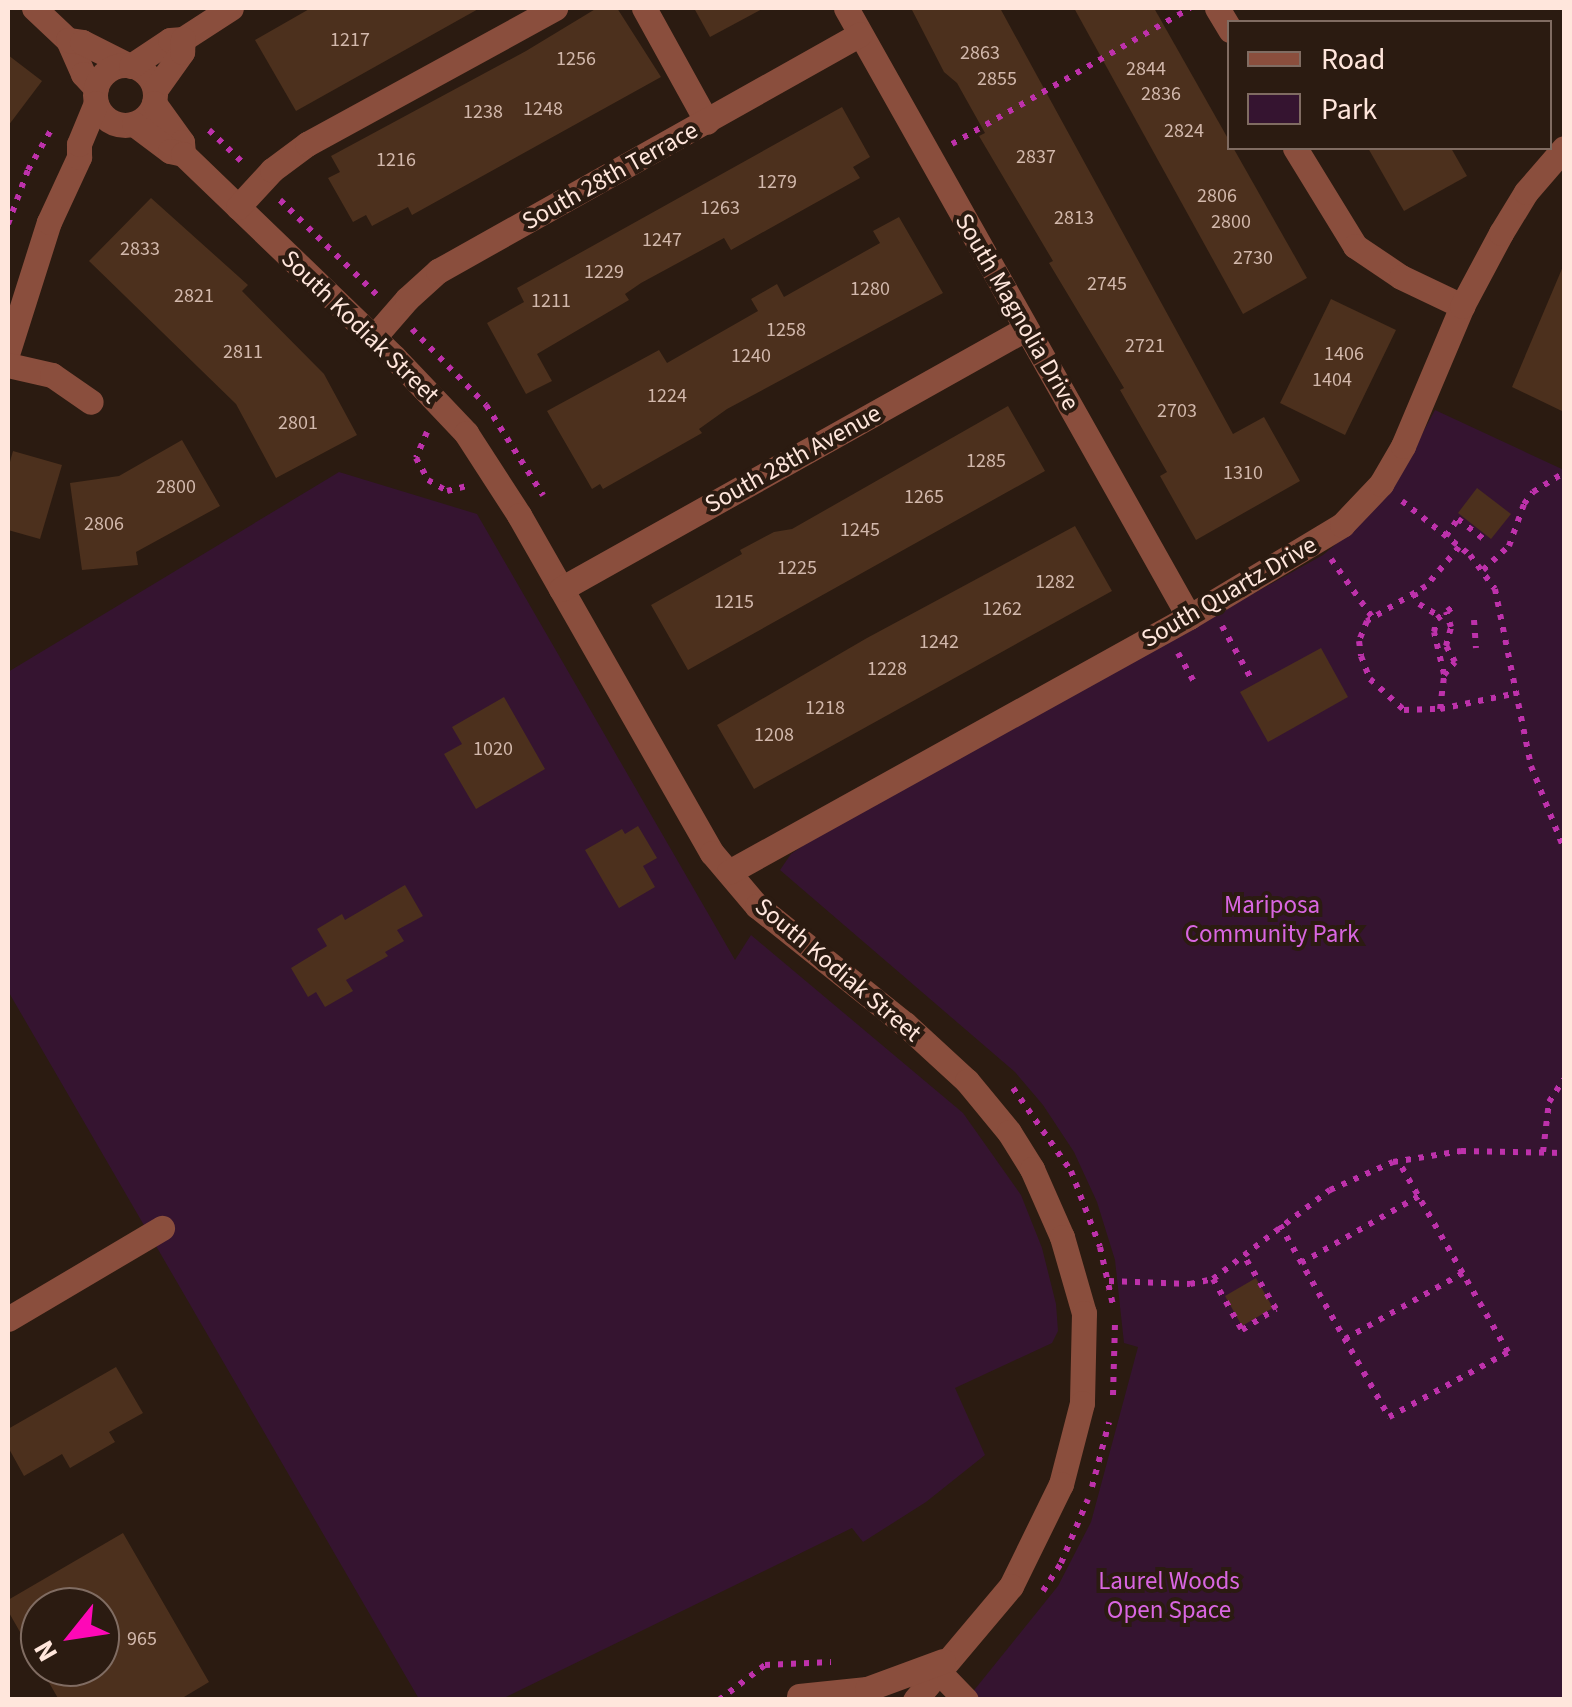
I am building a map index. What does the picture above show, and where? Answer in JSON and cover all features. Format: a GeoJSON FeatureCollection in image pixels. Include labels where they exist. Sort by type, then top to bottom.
{"type":"FeatureCollection","features":[{"type":"Feature","properties":{"kind":"street"},"geometry":{"type":"LineString","coordinates":[[34,8],[68,40],[106,119],[129,124]]}},
{"type":"Feature","properties":{"kind":"street"},"geometry":{"type":"LineString","coordinates":[[8,351],[49,222],[79,158],[79,144],[96,95],[110,69],[129,65],[170,40],[183,40],[231,8]]}},
{"type":"Feature","properties":{"kind":"street"},"geometry":{"type":"LineString","coordinates":[[238,207],[272,170],[307,144],[555,8]]}},
{"type":"Feature","properties":{"kind":"street"},"geometry":{"type":"LineString","coordinates":[[644,8],[707,122]]}},
{"type":"Feature","properties":{"kind":"street","name":"South Magnolia Drive"},"geometry":{"type":"LineString","coordinates":[[846,8],[1189,617]]}},
{"type":"Feature","properties":{"kind":"street","name":"South 28th Terrace"},"geometry":{"type":"LineString","coordinates":[[374,337],[438,271],[860,34]]}},
{"type":"Feature","properties":{"kind":"street"},"geometry":{"type":"LineString","coordinates":[[68,40],[82,42],[146,72],[154,96]]}},
{"type":"Feature","properties":{"kind":"street"},"geometry":{"type":"LineString","coordinates":[[79,158],[129,124],[145,118],[182,52],[183,40]]}},
{"type":"Feature","properties":{"kind":"street","name":"South Kodiak Street"},"geometry":{"type":"LineString","coordinates":[[154,96],[182,142],[183,154]]}},
{"type":"Feature","properties":{"kind":"street","name":"South Kodiak Street"},"geometry":{"type":"LineString","coordinates":[[129,124],[170,151],[183,154],[374,337],[476,447],[712,852],[757,906],[905,1024],[967,1081],[1009,1132],[1032,1169],[1075,1274],[1084,1313],[1082,1402],[1061,1484],[1011,1586],[915,1700]]}},
{"type":"Feature","properties":{"kind":"street","name":"South Quartz Drive"},"geometry":{"type":"LineString","coordinates":[[729,872],[1320,542],[1381,484],[1435,377],[1462,306],[1526,192],[1564,148]]}},
{"type":"Feature","properties":{"kind":"street"},"geometry":{"type":"LineString","coordinates":[[1296,150],[1356,246],[1401,278],[1462,306]]}},
{"type":"Feature","properties":{"kind":"street","name":"South 28th Avenue"},"geometry":{"type":"LineString","coordinates":[[562,589],[1025,329]]}},
{"type":"Feature","properties":{"kind":"street"},"geometry":{"type":"LineString","coordinates":[[8,365],[52,375],[91,402]]}},
{"type":"Feature","properties":{"kind":"street"},"geometry":{"type":"LineString","coordinates":[[8,1319],[162,1228]]}},
{"type":"Feature","properties":{"kind":"street"},"geometry":{"type":"LineString","coordinates":[[943,1665],[966,1700]]}},
{"type":"Feature","properties":{"kind":"street","name":"South Kodiak Street"},"geometry":{"type":"LineString","coordinates":[[798,1698],[866,1689],[943,1665]]}},
{"type":"Feature","properties":{"kind":"path"},"geometry":{"type":"LineString","coordinates":[[929,156],[1190,8]]}},
{"type":"Feature","properties":{"kind":"path"},"geometry":{"type":"LineString","coordinates":[[8,224],[28,170],[56,121]]}},
{"type":"Feature","properties":{"kind":"path"},"geometry":{"type":"LineString","coordinates":[[427,432],[416,448],[416,458],[428,480],[447,490],[467,486]]}},
{"type":"Feature","properties":{"kind":"path"},"geometry":{"type":"LineString","coordinates":[[1483,570],[1509,546],[1533,492],[1564,474]]}},
{"type":"Feature","properties":{"kind":"path"},"geometry":{"type":"LineString","coordinates":[[1381,484],[1459,546],[1483,570],[1494,590],[1531,766],[1564,849]]}},
{"type":"Feature","properties":{"kind":"path"},"geometry":{"type":"LineString","coordinates":[[1446,536],[1458,519],[1487,542]]}},
{"type":"Feature","properties":{"kind":"path"},"geometry":{"type":"LineString","coordinates":[[1459,546],[1426,586],[1372,617],[1359,641],[1370,679],[1404,710],[1440,709],[1517,693]]}},
{"type":"Feature","properties":{"kind":"path"},"geometry":{"type":"LineString","coordinates":[[1349,585],[1372,617]]}},
{"type":"Feature","properties":{"kind":"path"},"geometry":{"type":"LineString","coordinates":[[1414,593],[1420,604],[1443,614],[1451,627],[1446,646],[1455,662],[1444,675]]}},
{"type":"Feature","properties":{"kind":"path"},"geometry":{"type":"LineString","coordinates":[[1440,709],[1444,675],[1434,632],[1443,614],[1457,604]]}},
{"type":"Feature","properties":{"kind":"path"},"geometry":{"type":"LineString","coordinates":[[1474,620],[1476,648]]}},
{"type":"Feature","properties":{"kind":"path"},"geometry":{"type":"LineString","coordinates":[[1220,622],[1252,682]]}},
{"type":"Feature","properties":{"kind":"path"},"geometry":{"type":"LineString","coordinates":[[1173,644],[1194,682]]}},
{"type":"Feature","properties":{"kind":"path"},"geometry":{"type":"LineString","coordinates":[[1543,1152],[1549,1102],[1564,1079]]}},
{"type":"Feature","properties":{"kind":"path"},"geometry":{"type":"LineString","coordinates":[[1007,1080],[1041,1122],[1070,1170],[1109,1280],[1116,1345],[1112,1404]]}},
{"type":"Feature","properties":{"kind":"path"},"geometry":{"type":"LineString","coordinates":[[1109,1280],[1190,1284],[1213,1279],[1330,1190],[1398,1160],[1461,1152],[1564,1153]]}},
{"type":"Feature","properties":{"kind":"path"},"geometry":{"type":"LineString","coordinates":[[1280,1225],[1389,1417],[1508,1352],[1398,1160]]}},
{"type":"Feature","properties":{"kind":"path"},"geometry":{"type":"LineString","coordinates":[[1302,1263],[1419,1196]]}},
{"type":"Feature","properties":{"kind":"path"},"geometry":{"type":"LineString","coordinates":[[1213,1279],[1242,1330],[1276,1310],[1244,1256]]}},
{"type":"Feature","properties":{"kind":"path"},"geometry":{"type":"LineString","coordinates":[[1345,1340],[1463,1273]]}},
{"type":"Feature","properties":{"kind":"path"},"geometry":{"type":"LineString","coordinates":[[1042,1593],[1078,1528],[1098,1470],[1110,1417]]}},
{"type":"Feature","properties":{"kind":"green space","name":"Mariposa Community Park"},"geometry":{"type":"Polygon","coordinates":[[[1435,410],[1564,470],[1564,1699],[967,1699],[1058,1586],[1091,1522],[1138,1347],[1124,1343],[1115,1260],[1097,1202],[1074,1152],[1043,1105],[1015,1072],[780,870],[791,854],[817,836],[1323,555],[1350,532],[1409,458],[1435,410]]]}},
{"type":"Feature","properties":{"kind":"green space"},"geometry":{"type":"Polygon","coordinates":[[[339,472],[477,514],[735,960],[751,935],[963,1113],[1021,1195],[1042,1248],[1056,1304],[1058,1331],[1052,1343],[955,1388],[985,1455],[926,1502],[863,1542],[852,1528],[502,1699],[419,1699],[8,991],[8,672],[339,472]]]}},
{"type":"Feature","properties":{"kind":"building"},"geometry":{"type":"Polygon","coordinates":[[[311,8],[480,8],[296,111],[255,40],[311,8]]]}},
{"type":"Feature","properties":{"kind":"building"},"geometry":{"type":"Polygon","coordinates":[[[597,8],[617,8],[661,77],[412,215],[408,207],[372,226],[366,215],[353,222],[328,178],[340,172],[331,156],[526,51],[597,8]]]}},
{"type":"Feature","properties":{"kind":"building"},"geometry":{"type":"Polygon","coordinates":[[[694,8],[764,8],[710,37],[694,8]]]}},
{"type":"Feature","properties":{"kind":"building"},"geometry":{"type":"Polygon","coordinates":[[[911,8],[1000,8],[1233,434],[1264,417],[1300,481],[1196,540],[1160,476],[1167,472],[1120,390],[1124,388],[1049,263],[1053,261],[979,136],[985,133],[957,83],[944,72],[911,8]]]}},
{"type":"Feature","properties":{"kind":"building"},"geometry":{"type":"Polygon","coordinates":[[[1074,8],[1154,8],[1227,137],[1227,150],[1234,150],[1307,278],[1243,314],[1074,8]]]}},
{"type":"Feature","properties":{"kind":"building"},"geometry":{"type":"Polygon","coordinates":[[[8,55],[42,81],[8,126],[8,55]]]}},
{"type":"Feature","properties":{"kind":"building"},"geometry":{"type":"Polygon","coordinates":[[[842,107],[870,157],[853,167],[860,178],[731,250],[724,238],[641,283],[625,294],[629,300],[537,354],[552,381],[526,394],[487,323],[524,302],[517,288],[842,107]]]}},
{"type":"Feature","properties":{"kind":"building"},"geometry":{"type":"Polygon","coordinates":[[[1369,150],[1452,150],[1467,176],[1404,211],[1369,150]]]}},
{"type":"Feature","properties":{"kind":"building"},"geometry":{"type":"Polygon","coordinates":[[[151,198],[248,285],[242,291],[324,374],[357,435],[276,478],[236,404],[89,261],[151,198]]]}},
{"type":"Feature","properties":{"kind":"building"},"geometry":{"type":"Polygon","coordinates":[[[899,217],[943,293],[727,409],[699,429],[702,433],[603,489],[600,484],[592,489],[547,411],[659,350],[667,363],[758,311],[751,299],[777,284],[784,297],[880,243],[873,231],[899,217]]]}},
{"type":"Feature","properties":{"kind":"building"},"geometry":{"type":"Polygon","coordinates":[[[1564,264],[1564,412],[1512,387],[1564,264]]]}},
{"type":"Feature","properties":{"kind":"building"},"geometry":{"type":"Polygon","coordinates":[[[1331,299],[1396,330],[1345,435],[1280,403],[1331,299]]]}},
{"type":"Feature","properties":{"kind":"building"},"geometry":{"type":"Polygon","coordinates":[[[1008,406],[1045,471],[688,670],[651,605],[742,554],[740,550],[774,532],[792,529],[1008,406]]]}},
{"type":"Feature","properties":{"kind":"building"},"geometry":{"type":"Polygon","coordinates":[[[182,440],[220,506],[136,552],[138,565],[82,570],[70,483],[119,476],[182,440]]]}},
{"type":"Feature","properties":{"kind":"building"},"geometry":{"type":"Polygon","coordinates":[[[13,451],[62,465],[40,539],[8,530],[8,469],[13,451]]]}},
{"type":"Feature","properties":{"kind":"building"},"geometry":{"type":"Polygon","coordinates":[[[1477,488],[1511,514],[1491,539],[1458,513],[1477,488]]]}},
{"type":"Feature","properties":{"kind":"building"},"geometry":{"type":"Polygon","coordinates":[[[1075,526],[1112,591],[754,789],[717,725],[867,638],[1075,526]]]}},
{"type":"Feature","properties":{"kind":"building"},"geometry":{"type":"Polygon","coordinates":[[[1321,648],[1348,697],[1268,742],[1240,692],[1321,648]]]}},
{"type":"Feature","properties":{"kind":"building"},"geometry":{"type":"Polygon","coordinates":[[[504,697],[545,769],[476,809],[444,754],[462,744],[452,727],[504,697]]]}},
{"type":"Feature","properties":{"kind":"building"},"geometry":{"type":"Polygon","coordinates":[[[638,826],[657,858],[643,866],[655,887],[619,908],[585,850],[622,829],[625,834],[638,826]]]}},
{"type":"Feature","properties":{"kind":"building"},"geometry":{"type":"Polygon","coordinates":[[[405,885],[423,916],[397,930],[404,941],[385,952],[388,956],[346,980],[353,991],[325,1007],[316,992],[308,997],[291,968],[327,946],[317,929],[342,914],[345,920],[405,885]]]}},
{"type":"Feature","properties":{"kind":"building"},"geometry":{"type":"Polygon","coordinates":[[[1256,1278],[1273,1308],[1242,1326],[1225,1296],[1256,1278]]]}},
{"type":"Feature","properties":{"kind":"building"},"geometry":{"type":"Polygon","coordinates":[[[116,1367],[143,1413],[109,1432],[115,1442],[70,1468],[62,1454],[24,1476],[8,1447],[8,1429],[116,1367]]]}},
{"type":"Feature","properties":{"kind":"building"},"geometry":{"type":"Polygon","coordinates":[[[123,1533],[209,1682],[179,1700],[59,1700],[52,1687],[120,1687],[120,1587],[30,1587],[123,1533]]]}},
{"type":"Feature","properties":{"kind":"building"},"geometry":{"type":"Polygon","coordinates":[[[20,1593],[20,1632],[8,1611],[8,1600],[20,1593]]]}},
{"type":"Feature","properties":{"kind":"park label","name":"Laurel Woods Open Space"},"geometry":{"type":"Point","coordinates":[1169,1596]}}]}
